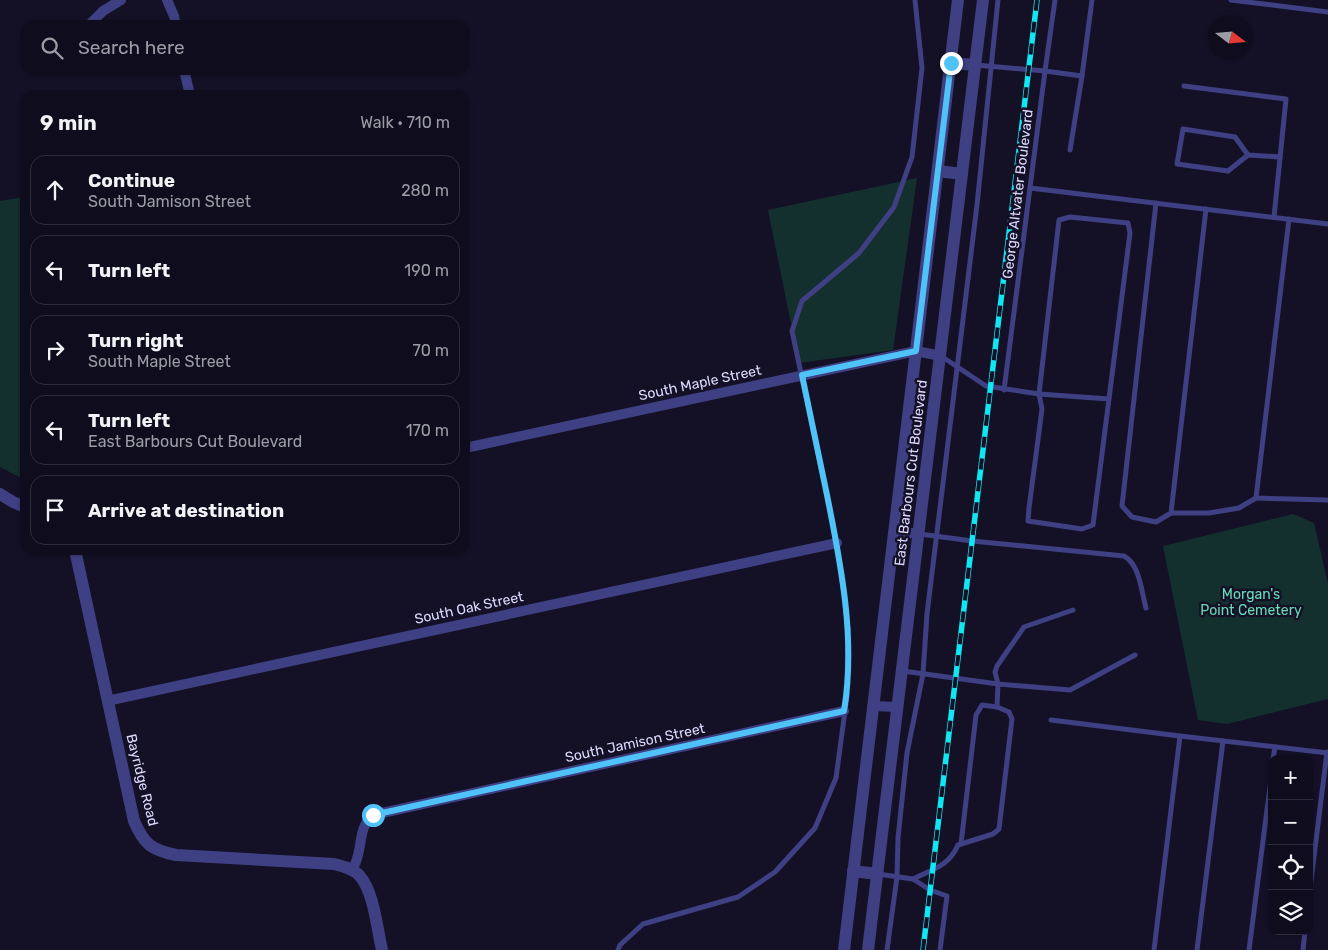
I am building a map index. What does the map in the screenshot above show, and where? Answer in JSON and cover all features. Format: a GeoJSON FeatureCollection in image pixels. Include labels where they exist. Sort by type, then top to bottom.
{"type":"FeatureCollection","features":[{"type":"Feature","properties":{"kind":"street"},"geometry":{"type":"LineString","coordinates":[[94,20],[103,11],[121,0]]}},
{"type":"Feature","properties":{"kind":"street"},"geometry":{"type":"LineString","coordinates":[[167,0],[175,20]]}},
{"type":"Feature","properties":{"kind":"street","name":"East Barbours Cut Boulevard"},"geometry":{"type":"LineString","coordinates":[[844,950],[958,0]]}},
{"type":"Feature","properties":{"kind":"street","name":"East Barbours Cut Boulevard"},"geometry":{"type":"LineString","coordinates":[[868,950],[983,0]]}},
{"type":"Feature","properties":{"kind":"street"},"geometry":{"type":"LineString","coordinates":[[951,63],[975,65]]}},
{"type":"Feature","properties":{"kind":"street"},"geometry":{"type":"LineString","coordinates":[[185,75],[189,90]]}},
{"type":"Feature","properties":{"kind":"street"},"geometry":{"type":"LineString","coordinates":[[938,171],[962,174]]}},
{"type":"Feature","properties":{"kind":"street","name":"South Maple Street"},"geometry":{"type":"LineString","coordinates":[[470,447],[916,351],[941,356]]}},
{"type":"Feature","properties":{"kind":"street"},"geometry":{"type":"LineString","coordinates":[[0,494],[20,504]]}},
{"type":"Feature","properties":{"kind":"street"},"geometry":{"type":"LineString","coordinates":[[895,530],[919,534]]}},
{"type":"Feature","properties":{"kind":"street","name":"South Oak Street"},"geometry":{"type":"LineString","coordinates":[[107,700],[837,543]]}},
{"type":"Feature","properties":{"kind":"street","name":"Bayridge Road"},"geometry":{"type":"LineString","coordinates":[[76,555],[134,821],[142,839],[152,847],[176,855],[334,864],[352,870]]}},
{"type":"Feature","properties":{"kind":"street"},"geometry":{"type":"LineString","coordinates":[[873,706],[897,707]]}},
{"type":"Feature","properties":{"kind":"street","name":"South Jamison Street"},"geometry":{"type":"LineString","coordinates":[[352,870],[358,857],[363,828],[366,821],[373,815],[844,711]]}},
{"type":"Feature","properties":{"kind":"street"},"geometry":{"type":"LineString","coordinates":[[352,870],[363,881],[370,896],[382,950]]}},
{"type":"Feature","properties":{"kind":"street"},"geometry":{"type":"LineString","coordinates":[[853,871],[877,874]]}},
{"type":"Feature","properties":{"kind":"lane"},"geometry":{"type":"LineString","coordinates":[[618,950],[620,945],[643,924],[738,897],[775,872],[814,828],[836,778],[847,696],[848,628],[837,543],[792,331],[802,301],[859,253],[894,207],[912,157],[922,68],[915,0]]}},
{"type":"Feature","properties":{"kind":"lane"},"geometry":{"type":"LineString","coordinates":[[887,950],[897,877],[898,838],[907,753],[923,674],[927,614],[985,135],[998,0]]}},
{"type":"Feature","properties":{"kind":"lane","name":"George Altvater Boulevard"},"geometry":{"type":"LineString","coordinates":[[1004,390],[1055,0]]}},
{"type":"Feature","properties":{"kind":"lane"},"geometry":{"type":"LineString","coordinates":[[1070,150],[1092,0]]}},
{"type":"Feature","properties":{"kind":"lane"},"geometry":{"type":"LineString","coordinates":[[1231,0],[1328,12]]}},
{"type":"Feature","properties":{"kind":"lane"},"geometry":{"type":"LineString","coordinates":[[975,65],[1082,76]]}},
{"type":"Feature","properties":{"kind":"lane"},"geometry":{"type":"LineString","coordinates":[[1184,86],[1286,99],[1274,217]]}},
{"type":"Feature","properties":{"kind":"lane"},"geometry":{"type":"LineString","coordinates":[[1248,155],[1236,137],[1183,129],[1177,164],[1228,171],[1248,155],[1280,158]]}},
{"type":"Feature","properties":{"kind":"lane"},"geometry":{"type":"LineString","coordinates":[[1030,188],[1328,224]]}},
{"type":"Feature","properties":{"kind":"lane"},"geometry":{"type":"LineString","coordinates":[[1156,203],[1122,506],[1132,517],[1156,522],[1171,513],[1209,513],[1239,508],[1256,498],[1328,500]]}},
{"type":"Feature","properties":{"kind":"lane"},"geometry":{"type":"LineString","coordinates":[[1171,513],[1206,209]]}},
{"type":"Feature","properties":{"kind":"lane"},"geometry":{"type":"LineString","coordinates":[[1070,217],[1128,223],[1130,234],[1093,525],[1082,528],[1028,521],[1042,410],[1039,394],[1059,220],[1070,217]]}},
{"type":"Feature","properties":{"kind":"lane"},"geometry":{"type":"LineString","coordinates":[[1256,498],[1289,219]]}},
{"type":"Feature","properties":{"kind":"lane"},"geometry":{"type":"LineString","coordinates":[[941,356],[986,386],[1039,394],[1109,399]]}},
{"type":"Feature","properties":{"kind":"lane"},"geometry":{"type":"LineString","coordinates":[[919,534],[1124,556],[1130,559],[1135,566],[1146,608]]}},
{"type":"Feature","properties":{"kind":"lane"},"geometry":{"type":"LineString","coordinates":[[997,707],[998,684],[995,672],[997,666],[1024,627],[1073,610]]}},
{"type":"Feature","properties":{"kind":"lane"},"geometry":{"type":"LineString","coordinates":[[902,671],[998,684],[1070,690],[1135,655]]}},
{"type":"Feature","properties":{"kind":"lane"},"geometry":{"type":"LineString","coordinates":[[913,880],[947,863],[958,845],[993,834],[998,829],[1001,821],[1012,719],[1009,712],[997,707],[982,705],[976,715],[961,844]]}},
{"type":"Feature","properties":{"kind":"lane"},"geometry":{"type":"LineString","coordinates":[[1051,720],[1327,752],[1310,890]]}},
{"type":"Feature","properties":{"kind":"lane"},"geometry":{"type":"LineString","coordinates":[[1154,950],[1180,736]]}},
{"type":"Feature","properties":{"kind":"lane"},"geometry":{"type":"LineString","coordinates":[[1197,950],[1223,741]]}},
{"type":"Feature","properties":{"kind":"lane"},"geometry":{"type":"LineString","coordinates":[[1274,755],[1275,747]]}},
{"type":"Feature","properties":{"kind":"lane"},"geometry":{"type":"LineString","coordinates":[[1249,950],[1268,800]]}},
{"type":"Feature","properties":{"kind":"lane"},"geometry":{"type":"LineString","coordinates":[[877,874],[913,880],[930,890],[947,896],[940,950]]}},
{"type":"Feature","properties":{"kind":"lane"},"geometry":{"type":"LineString","coordinates":[[1303,950],[1305,935]]}},
{"type":"Feature","properties":{"kind":"green space"},"geometry":{"type":"Polygon","coordinates":[[[917,178],[893,350],[799,363],[768,210],[917,178]]]}},
{"type":"Feature","properties":{"kind":"green space"},"geometry":{"type":"Polygon","coordinates":[[[20,198],[20,477],[0,467],[0,201],[20,198]]]}},
{"type":"Feature","properties":{"kind":"green space","name":"Morgan's Point Cemetery"},"geometry":{"type":"Polygon","coordinates":[[[1293,514],[1314,523],[1328,584],[1328,699],[1227,724],[1198,720],[1163,546],[1293,514]]]}},
{"type":"Feature","properties":{"kind":"railway"},"geometry":{"type":"LineString","coordinates":[[923,950],[1037,0]]}},
{"type":"Feature","properties":{"kind":"route"},"geometry":{"type":"LineString","coordinates":[[373,815],[844,711],[847,696],[848,628],[837,543],[802,375],[916,351],[951,63]]}}]}
